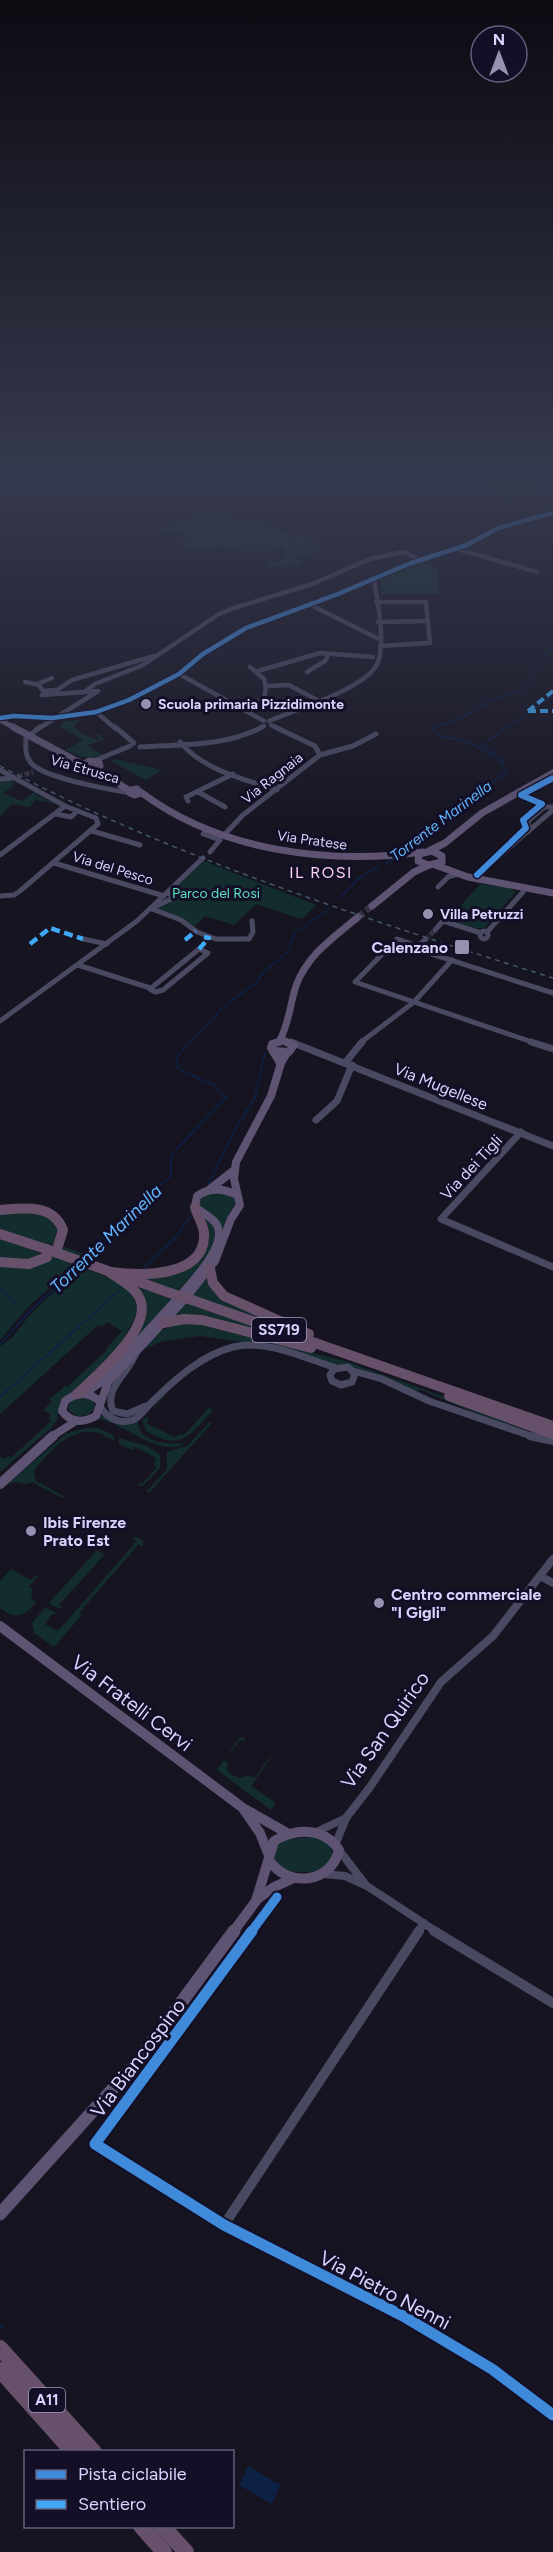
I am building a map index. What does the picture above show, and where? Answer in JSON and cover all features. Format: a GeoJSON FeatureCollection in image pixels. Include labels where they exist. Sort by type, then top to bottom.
{"type":"FeatureCollection","features":[{"type":"Feature","properties":{"kind":"highway"},"geometry":{"type":"LineString","coordinates":[[108,1271],[150,1275],[170,1271],[190,1260],[200,1251],[204,1240],[204,1230],[195,1207]]}},
{"type":"Feature","properties":{"kind":"highway"},"geometry":{"type":"LineString","coordinates":[[0,1210],[29,1208],[51,1214],[63,1230],[58,1246]]}},
{"type":"Feature","properties":{"kind":"highway","name":"SS719"},"geometry":{"type":"LineString","coordinates":[[0,1234],[46,1253],[108,1271],[553,1426]]}},
{"type":"Feature","properties":{"kind":"highway"},"geometry":{"type":"LineString","coordinates":[[0,1262],[30,1263],[46,1253]]}},
{"type":"Feature","properties":{"kind":"highway"},"geometry":{"type":"LineString","coordinates":[[210,1269],[213,1283],[224,1296],[367,1361]]}},
{"type":"Feature","properties":{"kind":"highway"},"geometry":{"type":"LineString","coordinates":[[81,1393],[128,1340],[142,1315],[141,1302],[137,1294],[108,1271]]}},
{"type":"Feature","properties":{"kind":"highway"},"geometry":{"type":"LineString","coordinates":[[163,1323],[184,1319],[202,1320],[367,1361]]}},
{"type":"Feature","properties":{"kind":"highway"},"geometry":{"type":"LineString","coordinates":[[402,1374],[472,1391],[553,1419]]}},
{"type":"Feature","properties":{"kind":"highway"},"geometry":{"type":"LineString","coordinates":[[402,1374],[461,1402],[553,1434]]}},
{"type":"Feature","properties":{"kind":"highway","name":"A11"},"geometry":{"type":"LineString","coordinates":[[0,2348],[93,2450]]}},
{"type":"Feature","properties":{"kind":"highway","name":"A11"},"geometry":{"type":"LineString","coordinates":[[0,2370],[72,2450]]}},
{"type":"Feature","properties":{"kind":"highway"},"geometry":{"type":"LineString","coordinates":[[143,2528],[164,2552]]}},
{"type":"Feature","properties":{"kind":"highway"},"geometry":{"type":"LineString","coordinates":[[164,2528],[186,2552]]}},
{"type":"Feature","properties":{"kind":"main road","name":"Via Pratese"},"geometry":{"type":"LineString","coordinates":[[0,719],[70,757],[93,765],[119,784],[154,803],[225,837],[331,856],[399,857]]}},
{"type":"Feature","properties":{"kind":"main road"},"geometry":{"type":"LineString","coordinates":[[93,765],[103,774]]}},
{"type":"Feature","properties":{"kind":"main road"},"geometry":{"type":"LineString","coordinates":[[414,872],[418,861],[417,856],[445,843],[482,813],[553,773]]}},
{"type":"Feature","properties":{"kind":"main road"},"geometry":{"type":"LineString","coordinates":[[372,906],[414,872],[432,865],[442,857],[445,843]]}},
{"type":"Feature","properties":{"kind":"main road"},"geometry":{"type":"LineString","coordinates":[[399,857],[426,852],[442,857],[455,872]]}},
{"type":"Feature","properties":{"kind":"main road"},"geometry":{"type":"LineString","coordinates":[[399,857],[477,879],[524,889],[553,892]]}},
{"type":"Feature","properties":{"kind":"main road"},"geometry":{"type":"LineString","coordinates":[[280,1063],[271,1046],[280,1040],[286,1029],[296,986],[305,967],[322,947],[358,917]]}},
{"type":"Feature","properties":{"kind":"main road"},"geometry":{"type":"LineString","coordinates":[[0,1484],[58,1431],[76,1421],[93,1418],[108,1382],[163,1323],[204,1266],[220,1234],[218,1224],[195,1207],[197,1196],[233,1171],[270,1097],[280,1063],[294,1047],[286,1029]]}},
{"type":"Feature","properties":{"kind":"main road"},"geometry":{"type":"LineString","coordinates":[[280,1040],[291,1042]]}},
{"type":"Feature","properties":{"kind":"main road"},"geometry":{"type":"LineString","coordinates":[[274,1051],[289,1052]]}},
{"type":"Feature","properties":{"kind":"main road"},"geometry":{"type":"LineString","coordinates":[[76,1421],[64,1415],[62,1409],[64,1402],[100,1383],[210,1269],[222,1248],[231,1219],[240,1205],[233,1171]]}},
{"type":"Feature","properties":{"kind":"main road"},"geometry":{"type":"LineString","coordinates":[[207,1190],[220,1189],[237,1195]]}},
{"type":"Feature","properties":{"kind":"main road"},"geometry":{"type":"LineString","coordinates":[[81,1393],[94,1396],[100,1405]]}},
{"type":"Feature","properties":{"kind":"main road"},"geometry":{"type":"LineString","coordinates":[[0,1479],[54,1430],[64,1415]]}},
{"type":"Feature","properties":{"kind":"main road","name":"Via Fratelli Cervi"},"geometry":{"type":"LineString","coordinates":[[0,1626],[243,1808],[289,1834]]}},
{"type":"Feature","properties":{"kind":"main road","name":"Via Fratelli Cervi"},"geometry":{"type":"LineString","coordinates":[[243,1808],[260,1833],[269,1857]]}},
{"type":"Feature","properties":{"kind":"main road"},"geometry":{"type":"LineString","coordinates":[[316,1832],[329,1836],[337,1847]]}},
{"type":"Feature","properties":{"kind":"main road","name":"Via San Quirico"},"geometry":{"type":"LineString","coordinates":[[289,1834],[316,1832]]}},
{"type":"Feature","properties":{"kind":"main road"},"geometry":{"type":"LineString","coordinates":[[256,1900],[274,1841],[289,1834]]}},
{"type":"Feature","properties":{"kind":"main road","name":"Via San Quirico"},"geometry":{"type":"LineString","coordinates":[[324,1874],[334,1866],[337,1847]]}},
{"type":"Feature","properties":{"kind":"main road"},"geometry":{"type":"LineString","coordinates":[[269,1857],[277,1871],[297,1877]]}},
{"type":"Feature","properties":{"kind":"main road"},"geometry":{"type":"LineString","coordinates":[[0,2214],[138,2061],[256,1900],[274,1887],[297,1877],[324,1874]]}},
{"type":"Feature","properties":{"kind":"street"},"geometry":{"type":"LineString","coordinates":[[84,692],[95,684],[143,665],[219,614],[273,596]]}},
{"type":"Feature","properties":{"kind":"street"},"geometry":{"type":"LineString","coordinates":[[0,719],[52,718],[96,712],[135,697],[179,674],[203,654],[256,624],[329,596]]}},
{"type":"Feature","properties":{"kind":"street"},"geometry":{"type":"LineString","coordinates":[[93,765],[133,746],[220,740],[250,733],[356,684],[369,675],[378,662],[376,596]]}},
{"type":"Feature","properties":{"kind":"street"},"geometry":{"type":"LineString","coordinates":[[309,604],[379,643],[429,645],[426,602],[376,602]]}},
{"type":"Feature","properties":{"kind":"street"},"geometry":{"type":"LineString","coordinates":[[378,622],[428,621]]}},
{"type":"Feature","properties":{"kind":"street"},"geometry":{"type":"LineString","coordinates":[[258,671],[320,653],[373,657]]}},
{"type":"Feature","properties":{"kind":"street"},"geometry":{"type":"LineString","coordinates":[[307,672],[325,661],[329,654]]}},
{"type":"Feature","properties":{"kind":"street"},"geometry":{"type":"LineString","coordinates":[[29,734],[98,692],[42,695],[57,690],[72,680],[154,656]]}},
{"type":"Feature","properties":{"kind":"street"},"geometry":{"type":"LineString","coordinates":[[244,710],[264,698],[267,686],[265,679],[258,671],[249,667]]}},
{"type":"Feature","properties":{"kind":"street","name":"Via Ragnaia"},"geometry":{"type":"LineString","coordinates":[[179,674],[267,724],[320,750],[318,756],[243,815],[225,837]]}},
{"type":"Feature","properties":{"kind":"street"},"geometry":{"type":"LineString","coordinates":[[25,682],[37,684],[52,678]]}},
{"type":"Feature","properties":{"kind":"street"},"geometry":{"type":"LineString","coordinates":[[37,684],[43,691],[57,690]]}},
{"type":"Feature","properties":{"kind":"street"},"geometry":{"type":"LineString","coordinates":[[267,686],[289,685],[319,701]]}},
{"type":"Feature","properties":{"kind":"street"},"geometry":{"type":"LineString","coordinates":[[96,712],[133,746]]}},
{"type":"Feature","properties":{"kind":"street","name":"Via Etrusca"},"geometry":{"type":"LineString","coordinates":[[29,734],[25,748],[33,766],[56,774],[134,792]]}},
{"type":"Feature","properties":{"kind":"street"},"geometry":{"type":"LineString","coordinates":[[318,756],[353,746],[376,734]]}},
{"type":"Feature","properties":{"kind":"street"},"geometry":{"type":"LineString","coordinates":[[180,743],[192,756],[277,790]]}},
{"type":"Feature","properties":{"kind":"street"},"geometry":{"type":"LineString","coordinates":[[29,759],[32,766],[31,771],[56,774]]}},
{"type":"Feature","properties":{"kind":"street"},"geometry":{"type":"LineString","coordinates":[[0,770],[65,806],[96,818],[98,824],[14,895],[0,896]]}},
{"type":"Feature","properties":{"kind":"street"},"geometry":{"type":"LineString","coordinates":[[188,801],[186,797],[233,774]]}},
{"type":"Feature","properties":{"kind":"street"},"geometry":{"type":"LineString","coordinates":[[0,779],[10,777]]}},
{"type":"Feature","properties":{"kind":"street"},"geometry":{"type":"LineString","coordinates":[[198,792],[225,807]]}},
{"type":"Feature","properties":{"kind":"street"},"geometry":{"type":"LineString","coordinates":[[0,855],[65,806]]}},
{"type":"Feature","properties":{"kind":"street"},"geometry":{"type":"LineString","coordinates":[[529,831],[528,821],[544,807],[553,809]]}},
{"type":"Feature","properties":{"kind":"street"},"geometry":{"type":"LineString","coordinates":[[477,879],[490,864],[553,809]]}},
{"type":"Feature","properties":{"kind":"street"},"geometry":{"type":"LineString","coordinates":[[56,814],[71,817],[77,811]]}},
{"type":"Feature","properties":{"kind":"street"},"geometry":{"type":"LineString","coordinates":[[529,824],[536,825]]}},
{"type":"Feature","properties":{"kind":"street"},"geometry":{"type":"LineString","coordinates":[[207,830],[203,834],[219,840],[210,852]]}},
{"type":"Feature","properties":{"kind":"street"},"geometry":{"type":"LineString","coordinates":[[92,831],[140,845]]}},
{"type":"Feature","properties":{"kind":"street"},"geometry":{"type":"LineString","coordinates":[[0,1021],[152,909],[171,899],[172,896],[166,894],[203,858]]}},
{"type":"Feature","properties":{"kind":"street","name":"Via del Pesco"},"geometry":{"type":"LineString","coordinates":[[54,863],[166,894]]}},
{"type":"Feature","properties":{"kind":"street"},"geometry":{"type":"LineString","coordinates":[[438,887],[455,872]]}},
{"type":"Feature","properties":{"kind":"street"},"geometry":{"type":"LineString","coordinates":[[435,930],[443,921],[484,932],[524,889]]}},
{"type":"Feature","properties":{"kind":"street"},"geometry":{"type":"LineString","coordinates":[[152,909],[181,920],[197,932],[216,939],[249,939],[253,932],[252,921]]}},
{"type":"Feature","properties":{"kind":"street"},"geometry":{"type":"LineString","coordinates":[[84,939],[107,944]]}},
{"type":"Feature","properties":{"kind":"street"},"geometry":{"type":"LineString","coordinates":[[425,940],[418,946],[397,939],[355,982],[553,1049]]}},
{"type":"Feature","properties":{"kind":"street"},"geometry":{"type":"LineString","coordinates":[[394,942],[553,993]]}},
{"type":"Feature","properties":{"kind":"street"},"geometry":{"type":"LineString","coordinates":[[152,986],[199,949],[208,953],[162,990]]}},
{"type":"Feature","properties":{"kind":"street"},"geometry":{"type":"LineString","coordinates":[[345,1063],[365,1038],[414,1002],[452,960]]}},
{"type":"Feature","properties":{"kind":"street"},"geometry":{"type":"LineString","coordinates":[[78,964],[152,986],[162,990],[169,997]]}},
{"type":"Feature","properties":{"kind":"street"},"geometry":{"type":"LineString","coordinates":[[179,965],[188,968]]}},
{"type":"Feature","properties":{"kind":"street","name":"Via Mugellese"},"geometry":{"type":"LineString","coordinates":[[291,1042],[553,1146]]}},
{"type":"Feature","properties":{"kind":"street","name":"Via Mugellese"},"geometry":{"type":"LineString","coordinates":[[289,1052],[319,1052]]}},
{"type":"Feature","properties":{"kind":"street"},"geometry":{"type":"LineString","coordinates":[[316,1120],[337,1101],[352,1065]]}},
{"type":"Feature","properties":{"kind":"street","name":"Via dei Tigli"},"geometry":{"type":"LineString","coordinates":[[521,1132],[441,1219],[553,1267]]}},
{"type":"Feature","properties":{"kind":"street"},"geometry":{"type":"LineString","coordinates":[[136,1353],[132,1364],[112,1390],[110,1405],[113,1411],[122,1415],[133,1413],[148,1405],[200,1363],[233,1347],[258,1345],[336,1368],[348,1367],[353,1371],[382,1379],[429,1401],[536,1438],[553,1441]]}},
{"type":"Feature","properties":{"kind":"street"},"geometry":{"type":"LineString","coordinates":[[315,1362],[330,1376],[332,1381],[338,1384],[373,1377]]}},
{"type":"Feature","properties":{"kind":"street"},"geometry":{"type":"LineString","coordinates":[[330,1376],[336,1368]]}},
{"type":"Feature","properties":{"kind":"street"},"geometry":{"type":"LineString","coordinates":[[352,1382],[355,1377],[353,1371]]}},
{"type":"Feature","properties":{"kind":"street"},"geometry":{"type":"LineString","coordinates":[[100,1405],[112,1419],[127,1421],[141,1415],[148,1405]]}},
{"type":"Feature","properties":{"kind":"street","name":"Via San Quirico"},"geometry":{"type":"LineString","coordinates":[[337,1847],[346,1818],[370,1787],[441,1682],[494,1636],[553,1559]]}},
{"type":"Feature","properties":{"kind":"street"},"geometry":{"type":"LineString","coordinates":[[540,1576],[553,1583]]}},
{"type":"Feature","properties":{"kind":"street","name":"Via San Quirico"},"geometry":{"type":"LineString","coordinates":[[316,1832],[346,1818]]}},
{"type":"Feature","properties":{"kind":"street"},"geometry":{"type":"LineString","coordinates":[[337,1847],[367,1886]]}},
{"type":"Feature","properties":{"kind":"street"},"geometry":{"type":"LineString","coordinates":[[324,1874],[345,1876],[367,1886],[506,1976],[553,2003]]}},
{"type":"Feature","properties":{"kind":"street","name":"Via Biancospino"},"geometry":{"type":"LineString","coordinates":[[224,2226],[95,2144],[277,1897]]}},
{"type":"Feature","properties":{"kind":"street"},"geometry":{"type":"LineString","coordinates":[[224,2226],[424,1923]]}},
{"type":"Feature","properties":{"kind":"street"},"geometry":{"type":"LineString","coordinates":[[191,1990],[202,1999]]}},
{"type":"Feature","properties":{"kind":"street","name":"Via Pietro Nenni"},"geometry":{"type":"LineString","coordinates":[[224,2226],[404,2316],[492,2369],[553,2415]]}},
{"type":"Feature","properties":{"kind":"green space"},"geometry":{"type":"Polygon","coordinates":[[[81,720],[73,726],[79,732],[97,740],[99,739],[96,735],[99,734],[104,739],[90,745],[85,744],[104,755],[85,757],[66,750],[83,740],[59,726],[65,721],[81,720]]]}},
{"type":"Feature","properties":{"kind":"green space"},"geometry":{"type":"Polygon","coordinates":[[[115,759],[162,770],[146,780],[111,761],[115,759]]]}},
{"type":"Feature","properties":{"kind":"green space"},"geometry":{"type":"Polygon","coordinates":[[[9,779],[15,782],[12,785],[15,786],[3,793],[22,801],[37,790],[36,795],[56,804],[35,800],[29,807],[12,804],[0,816],[0,781],[9,779]]]}},
{"type":"Feature","properties":{"kind":"green space","name":"Parco del Rosi"},"geometry":{"type":"Polygon","coordinates":[[[204,861],[316,905],[302,919],[256,904],[234,925],[205,916],[194,927],[158,909],[177,898],[173,890],[204,861]]]}},
{"type":"Feature","properties":{"kind":"green space"},"geometry":{"type":"Polygon","coordinates":[[[480,884],[509,888],[516,892],[484,928],[475,928],[447,920],[454,913],[462,915],[464,912],[457,910],[480,884]]]}},
{"type":"Feature","properties":{"kind":"green space"},"geometry":{"type":"Polygon","coordinates":[[[216,1191],[234,1197],[236,1202],[225,1222],[223,1233],[220,1223],[199,1208],[199,1199],[216,1191]]]}},
{"type":"Feature","properties":{"kind":"green space"},"geometry":{"type":"Polygon","coordinates":[[[0,1211],[45,1214],[59,1228],[55,1246],[0,1230],[0,1211]]]}},
{"type":"Feature","properties":{"kind":"green space"},"geometry":{"type":"Polygon","coordinates":[[[203,1217],[213,1223],[217,1233],[209,1253],[193,1276],[176,1291],[143,1278],[197,1258],[203,1217]]]}},
{"type":"Feature","properties":{"kind":"green space"},"geometry":{"type":"Polygon","coordinates":[[[0,1237],[45,1255],[37,1259],[0,1259],[0,1237]]]}},
{"type":"Feature","properties":{"kind":"green space"},"geometry":{"type":"Polygon","coordinates":[[[62,1246],[87,1255],[28,1307],[0,1340],[0,1264],[16,1266],[62,1246]]]}},
{"type":"Feature","properties":{"kind":"green space"},"geometry":{"type":"Polygon","coordinates":[[[80,1267],[109,1277],[124,1287],[135,1301],[139,1311],[120,1345],[78,1388],[61,1399],[57,1420],[50,1429],[0,1472],[0,1457],[4,1459],[8,1456],[12,1457],[51,1421],[48,1418],[51,1415],[43,1410],[52,1402],[49,1399],[64,1385],[67,1387],[107,1350],[122,1331],[107,1322],[101,1327],[98,1325],[0,1414],[0,1346],[12,1338],[29,1316],[80,1267]]]}},
{"type":"Feature","properties":{"kind":"green space"},"geometry":{"type":"Polygon","coordinates":[[[207,1277],[210,1283],[299,1331],[193,1296],[207,1277]]]}},
{"type":"Feature","properties":{"kind":"green space"},"geometry":{"type":"Polygon","coordinates":[[[134,1285],[173,1298],[127,1348],[141,1326],[134,1285]]]}},
{"type":"Feature","properties":{"kind":"green space"},"geometry":{"type":"Polygon","coordinates":[[[185,1302],[311,1346],[172,1318],[185,1302]]]}},
{"type":"Feature","properties":{"kind":"green space"},"geometry":{"type":"Polygon","coordinates":[[[185,1321],[345,1361],[550,1435],[501,1422],[424,1391],[417,1392],[358,1372],[347,1364],[334,1365],[243,1342],[200,1336],[163,1341],[144,1349],[159,1331],[185,1321]]]}},
{"type":"Feature","properties":{"kind":"green space"},"geometry":{"type":"Polygon","coordinates":[[[80,1396],[93,1400],[95,1408],[88,1415],[77,1416],[69,1411],[70,1403],[80,1396]]]}},
{"type":"Feature","properties":{"kind":"green space"},"geometry":{"type":"Polygon","coordinates":[[[205,1406],[213,1410],[191,1434],[177,1440],[168,1440],[146,1431],[142,1421],[146,1416],[149,1420],[146,1423],[175,1437],[180,1434],[184,1435],[208,1409],[205,1406]]]}},
{"type":"Feature","properties":{"kind":"green space"},"geometry":{"type":"Polygon","coordinates":[[[103,1414],[106,1417],[138,1421],[143,1434],[156,1441],[172,1444],[186,1443],[176,1447],[165,1447],[98,1419],[103,1414]]]}},
{"type":"Feature","properties":{"kind":"green space"},"geometry":{"type":"Polygon","coordinates":[[[210,1422],[212,1423],[149,1493],[146,1492],[167,1469],[167,1452],[187,1446],[210,1422]]]}},
{"type":"Feature","properties":{"kind":"green space"},"geometry":{"type":"Polygon","coordinates":[[[86,1428],[99,1428],[113,1435],[115,1441],[98,1433],[79,1433],[62,1442],[34,1471],[36,1481],[64,1496],[62,1498],[32,1482],[7,1484],[67,1433],[86,1428]]]}},
{"type":"Feature","properties":{"kind":"green space"},"geometry":{"type":"Polygon","coordinates":[[[119,1438],[147,1446],[160,1455],[160,1468],[143,1486],[139,1486],[138,1482],[142,1484],[157,1467],[154,1465],[156,1458],[135,1447],[132,1450],[119,1444],[119,1438]]]}},
{"type":"Feature","properties":{"kind":"green space"},"geometry":{"type":"Polygon","coordinates":[[[136,1536],[143,1541],[143,1547],[138,1545],[79,1613],[82,1615],[54,1647],[34,1633],[32,1623],[45,1607],[57,1614],[52,1614],[45,1624],[58,1631],[137,1541],[133,1539],[136,1536]]]}},
{"type":"Feature","properties":{"kind":"green space"},"geometry":{"type":"Polygon","coordinates":[[[97,1550],[108,1557],[104,1555],[59,1605],[63,1608],[60,1609],[49,1603],[97,1550]]]}},
{"type":"Feature","properties":{"kind":"green space"},"geometry":{"type":"Polygon","coordinates":[[[11,1569],[31,1580],[36,1575],[39,1577],[29,1587],[33,1589],[31,1597],[36,1603],[19,1615],[10,1614],[0,1608],[0,1581],[11,1569]]]}},
{"type":"Feature","properties":{"kind":"green space"},"geometry":{"type":"Polygon","coordinates":[[[239,1738],[245,1739],[244,1742],[240,1740],[224,1760],[228,1763],[229,1773],[239,1778],[249,1775],[254,1778],[283,1740],[251,1786],[276,1803],[271,1810],[217,1770],[239,1738]]]}},
{"type":"Feature","properties":{"kind":"green space"},"geometry":{"type":"Polygon","coordinates":[[[317,1837],[331,1848],[332,1858],[326,1867],[300,1872],[286,1870],[276,1863],[274,1856],[278,1844],[287,1839],[317,1837]]]}},
{"type":"Feature","properties":{"kind":"water"},"geometry":{"type":"Polygon","coordinates":[[[248,2466],[280,2485],[272,2504],[239,2485],[248,2466]]]}},
{"type":"Feature","properties":{"kind":"waterway","name":"Torrente Marinella"},"geometry":{"type":"LineString","coordinates":[[405,851],[475,798],[506,771],[493,756],[485,751],[476,746],[437,735],[433,728],[461,718],[488,702],[519,691],[527,685],[534,669],[553,646]]}},
{"type":"Feature","properties":{"kind":"waterway"},"geometry":{"type":"LineString","coordinates":[[502,762],[503,759],[483,745],[553,695]]}},
{"type":"Feature","properties":{"kind":"waterway","name":"Torrente Marinella"},"geometry":{"type":"LineString","coordinates":[[386,863],[396,858]]}},
{"type":"Feature","properties":{"kind":"waterway","name":"Torrente Marinella"},"geometry":{"type":"LineString","coordinates":[[340,898],[358,879],[379,866]]}},
{"type":"Feature","properties":{"kind":"waterway","name":"Torrente Marinella"},"geometry":{"type":"LineString","coordinates":[[87,1257],[132,1210],[171,1176],[171,1159],[175,1151],[226,1097],[215,1086],[177,1068],[176,1058],[223,1007],[258,981],[263,973],[287,952],[296,932],[329,909]]}},
{"type":"Feature","properties":{"kind":"waterway"},"geometry":{"type":"LineString","coordinates":[[209,1184],[232,1135],[255,1097],[265,1052]]}},
{"type":"Feature","properties":{"kind":"waterway"},"geometry":{"type":"LineString","coordinates":[[144,1268],[175,1238],[191,1216]]}},
{"type":"Feature","properties":{"kind":"waterway","name":"Torrente Marinella"},"geometry":{"type":"LineString","coordinates":[[0,1344],[30,1311],[80,1265]]}},
{"type":"Feature","properties":{"kind":"waterway"},"geometry":{"type":"LineString","coordinates":[[0,1287],[15,1302]]}},
{"type":"Feature","properties":{"kind":"waterway"},"geometry":{"type":"LineString","coordinates":[[0,1397],[120,1290]]}},
{"type":"Feature","properties":{"kind":"tunnel"},"geometry":{"type":"LineString","coordinates":[[11,778],[33,772]]}},
{"type":"Feature","properties":{"kind":"tunnel"},"geometry":{"type":"LineString","coordinates":[[358,917],[372,906]]}},
{"type":"Feature","properties":{"kind":"tunnel"},"geometry":{"type":"LineString","coordinates":[[425,940],[435,930]]}},
{"type":"Feature","properties":{"kind":"railway"},"geometry":{"type":"LineString","coordinates":[[0,766],[134,830],[202,858],[412,933],[553,978]]}},
{"type":"Feature","properties":{"kind":"marked path"},"geometry":{"type":"LineString","coordinates":[[528,711],[553,691]]}},
{"type":"Feature","properties":{"kind":"marked path"},"geometry":{"type":"LineString","coordinates":[[528,711],[553,711]]}},
{"type":"Feature","properties":{"kind":"marked path"},"geometry":{"type":"LineString","coordinates":[[30,944],[50,928],[83,939]]}},
{"type":"Feature","properties":{"kind":"marked path"},"geometry":{"type":"LineString","coordinates":[[185,940],[196,931]]}},
{"type":"Feature","properties":{"kind":"marked path"},"geometry":{"type":"LineString","coordinates":[[199,949],[209,938],[204,937]]}},
{"type":"Feature","properties":{"kind":"cycle path"},"geometry":{"type":"LineString","coordinates":[[0,718],[14,716],[52,718],[96,712],[129,700],[179,674],[203,654],[246,628],[332,596]]}},
{"type":"Feature","properties":{"kind":"cycle path"},"geometry":{"type":"LineString","coordinates":[[477,875],[526,828],[523,820],[542,804],[521,795],[553,778]]}},
{"type":"Feature","properties":{"kind":"cycle path"},"geometry":{"type":"LineString","coordinates":[[277,1897],[95,2144],[224,2225],[403,2316],[492,2369],[553,2415]]}},
{"type":"Feature","properties":{"kind":"place","name":"Scuola primaria Pizzidimonte"},"geometry":{"type":"Point","coordinates":[146,704]}},
{"type":"Feature","properties":{"kind":"place","name":"Villa Petruzzi"},"geometry":{"type":"Point","coordinates":[428,914]}},
{"type":"Feature","properties":{"kind":"place","name":"Calenzano"},"geometry":{"type":"Point","coordinates":[462,947]}},
{"type":"Feature","properties":{"kind":"place","name":"Ibis Firenze Prato Est"},"geometry":{"type":"Point","coordinates":[31,1531]}},
{"type":"Feature","properties":{"kind":"place","name":"Centro commerciale \"I Gigli\""},"geometry":{"type":"Point","coordinates":[379,1603]}},
{"type":"Feature","properties":{"kind":"district","name":"IL ROSI"},"geometry":{"type":"Point","coordinates":[321,872]}}]}
